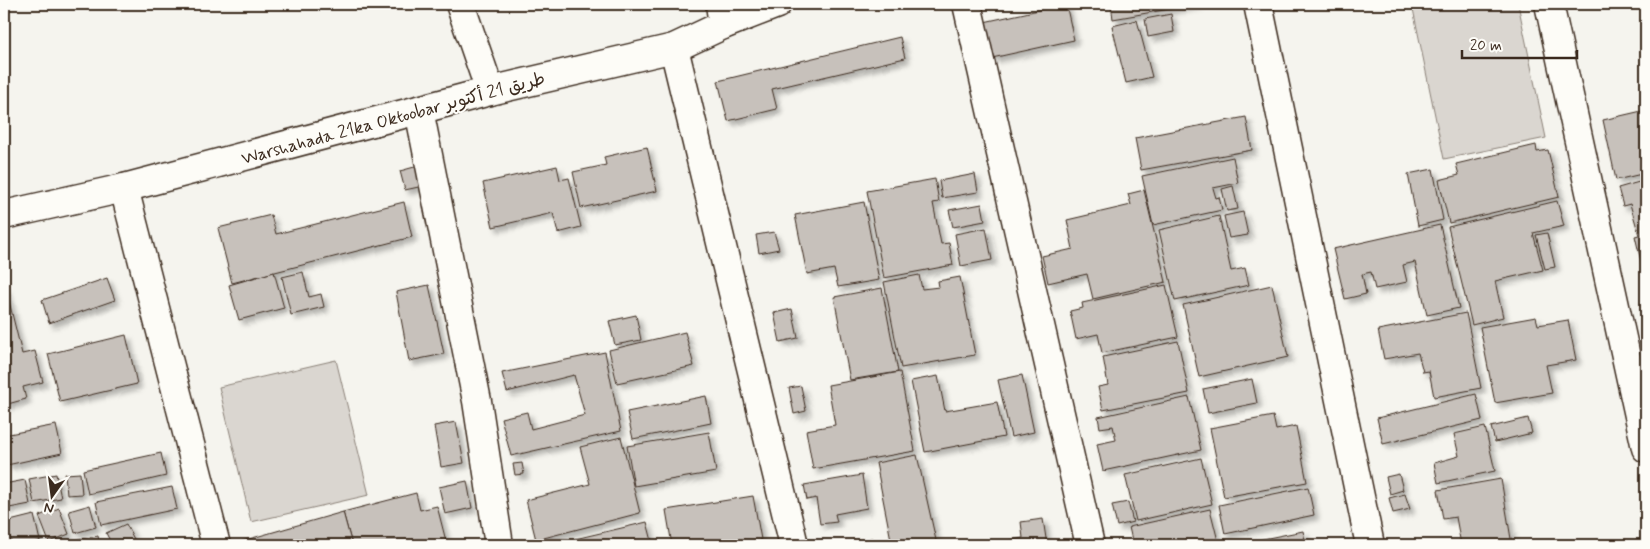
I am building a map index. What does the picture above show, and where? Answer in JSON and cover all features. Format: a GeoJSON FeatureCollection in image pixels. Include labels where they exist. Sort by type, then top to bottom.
{"type":"FeatureCollection","features":[{"type":"Feature","properties":{"kind":"street"},"geometry":{"type":"LineString","coordinates":[[460,4],[490,91]]}},
{"type":"Feature","properties":{"kind":"street","name":"Warshahada 21ka Oktoobar طريق 21 أكتوبر"},"geometry":{"type":"LineString","coordinates":[[4,215],[124,188],[490,91],[674,48],[722,14],[777,4]]}},
{"type":"Feature","properties":{"kind":"street"},"geometry":{"type":"LineString","coordinates":[[967,4],[1090,545]]}},
{"type":"Feature","properties":{"kind":"street"},"geometry":{"type":"LineString","coordinates":[[1258,4],[1370,545]]}},
{"type":"Feature","properties":{"kind":"street"},"geometry":{"type":"LineString","coordinates":[[1549,4],[1646,448]]}},
{"type":"Feature","properties":{"kind":"street"},"geometry":{"type":"LineString","coordinates":[[674,48],[794,545]]}},
{"type":"Feature","properties":{"kind":"street"},"geometry":{"type":"LineString","coordinates":[[418,110],[478,401],[499,545]]}},
{"type":"Feature","properties":{"kind":"street"},"geometry":{"type":"LineString","coordinates":[[124,188],[216,545]]}},
{"type":"Feature","properties":{"kind":"shaded area"},"geometry":{"type":"Polygon","coordinates":[[[1412,4],[1518,4],[1546,138],[1444,159],[1412,4]]]}},
{"type":"Feature","properties":{"kind":"shaded area"},"geometry":{"type":"Polygon","coordinates":[[[336,360],[369,495],[251,522],[219,387],[336,360]]]}},
{"type":"Feature","properties":{"kind":"building"},"geometry":{"type":"Polygon","coordinates":[[[1066,4],[1074,40],[992,58],[984,22],[1066,4]]]}},
{"type":"Feature","properties":{"kind":"building"},"geometry":{"type":"Polygon","coordinates":[[[1111,4],[1198,4],[1113,19],[1111,4]]]}},
{"type":"Feature","properties":{"kind":"building"},"geometry":{"type":"Polygon","coordinates":[[[1171,14],[1174,32],[1148,37],[1145,19],[1171,14]]]}},
{"type":"Feature","properties":{"kind":"building"},"geometry":{"type":"Polygon","coordinates":[[[1137,20],[1152,77],[1126,83],[1112,26],[1137,20]]]}},
{"type":"Feature","properties":{"kind":"building"},"geometry":{"type":"Polygon","coordinates":[[[900,37],[905,58],[772,89],[777,109],[728,121],[718,81],[900,37]]]}},
{"type":"Feature","properties":{"kind":"building"},"geometry":{"type":"Polygon","coordinates":[[[1646,110],[1646,173],[1616,180],[1603,120],[1646,110]]]}},
{"type":"Feature","properties":{"kind":"building"},"geometry":{"type":"Polygon","coordinates":[[[1246,117],[1252,150],[1141,170],[1135,138],[1246,117]]]}},
{"type":"Feature","properties":{"kind":"building"},"geometry":{"type":"Polygon","coordinates":[[[1536,145],[1537,152],[1548,150],[1559,197],[1449,223],[1439,180],[1459,175],[1456,164],[1536,145]]]}},
{"type":"Feature","properties":{"kind":"building"},"geometry":{"type":"Polygon","coordinates":[[[647,147],[657,191],[581,208],[573,172],[606,165],[604,157],[647,147]]]}},
{"type":"Feature","properties":{"kind":"building"},"geometry":{"type":"Polygon","coordinates":[[[1233,157],[1238,183],[1213,188],[1216,198],[1219,197],[1222,210],[1153,225],[1142,176],[1233,157]]]}},
{"type":"Feature","properties":{"kind":"building"},"geometry":{"type":"Polygon","coordinates":[[[418,166],[423,186],[405,190],[400,171],[418,166]]]}},
{"type":"Feature","properties":{"kind":"building"},"geometry":{"type":"Polygon","coordinates":[[[557,166],[560,180],[569,178],[581,227],[558,233],[553,213],[493,227],[483,183],[557,166]]]}},
{"type":"Feature","properties":{"kind":"building"},"geometry":{"type":"Polygon","coordinates":[[[1433,169],[1443,220],[1418,226],[1408,174],[1433,169]]]}},
{"type":"Feature","properties":{"kind":"building"},"geometry":{"type":"Polygon","coordinates":[[[975,174],[978,192],[942,198],[939,181],[975,174]]]}},
{"type":"Feature","properties":{"kind":"building"},"geometry":{"type":"Polygon","coordinates":[[[935,179],[939,202],[933,203],[941,244],[949,243],[953,265],[884,278],[867,191],[935,179]]]}},
{"type":"Feature","properties":{"kind":"building"},"geometry":{"type":"Polygon","coordinates":[[[1646,180],[1646,282],[1635,236],[1639,235],[1630,204],[1623,206],[1618,188],[1646,180]]]}},
{"type":"Feature","properties":{"kind":"building"},"geometry":{"type":"Polygon","coordinates":[[[1233,186],[1238,209],[1227,211],[1222,189],[1233,186]]]}},
{"type":"Feature","properties":{"kind":"building"},"geometry":{"type":"Polygon","coordinates":[[[1144,190],[1166,282],[1093,299],[1087,274],[1048,283],[1042,256],[1073,249],[1067,220],[1131,205],[1128,194],[1144,190]]]}},
{"type":"Feature","properties":{"kind":"building"},"geometry":{"type":"Polygon","coordinates":[[[1557,201],[1564,226],[1533,233],[1543,270],[1495,281],[1503,317],[1472,325],[1448,227],[1557,201]]]}},
{"type":"Feature","properties":{"kind":"building"},"geometry":{"type":"Polygon","coordinates":[[[404,202],[412,237],[232,283],[218,228],[271,215],[276,234],[404,202]]]}},
{"type":"Feature","properties":{"kind":"building"},"geometry":{"type":"Polygon","coordinates":[[[864,202],[879,280],[838,287],[834,269],[807,274],[795,215],[864,202]]]}},
{"type":"Feature","properties":{"kind":"building"},"geometry":{"type":"Polygon","coordinates":[[[982,204],[985,221],[953,227],[949,210],[982,204]]]}},
{"type":"Feature","properties":{"kind":"building"},"geometry":{"type":"Polygon","coordinates":[[[1243,212],[1248,235],[1229,238],[1224,216],[1243,212]]]}},
{"type":"Feature","properties":{"kind":"building"},"geometry":{"type":"Polygon","coordinates":[[[1219,216],[1231,271],[1245,268],[1249,285],[1175,301],[1159,230],[1219,216]]]}},
{"type":"Feature","properties":{"kind":"building"},"geometry":{"type":"Polygon","coordinates":[[[1440,225],[1459,308],[1427,315],[1415,262],[1403,265],[1407,282],[1375,289],[1371,272],[1362,274],[1366,294],[1345,299],[1333,249],[1440,225]]]}},
{"type":"Feature","properties":{"kind":"building"},"geometry":{"type":"Polygon","coordinates":[[[986,228],[992,260],[961,266],[955,234],[986,228]]]}},
{"type":"Feature","properties":{"kind":"building"},"geometry":{"type":"Polygon","coordinates":[[[774,232],[779,249],[759,253],[756,235],[774,232]]]}},
{"type":"Feature","properties":{"kind":"building"},"geometry":{"type":"Polygon","coordinates":[[[1547,233],[1555,267],[1545,269],[1536,235],[1547,233]]]}},
{"type":"Feature","properties":{"kind":"building"},"geometry":{"type":"Polygon","coordinates":[[[274,272],[284,308],[239,320],[229,285],[274,272]]]}},
{"type":"Feature","properties":{"kind":"building"},"geometry":{"type":"Polygon","coordinates":[[[303,272],[309,297],[321,294],[324,307],[291,315],[282,277],[303,272]]]}},
{"type":"Feature","properties":{"kind":"building"},"geometry":{"type":"Polygon","coordinates":[[[919,275],[922,289],[939,287],[938,281],[960,277],[975,355],[901,368],[884,282],[919,275]]]}},
{"type":"Feature","properties":{"kind":"building"},"geometry":{"type":"Polygon","coordinates":[[[107,278],[115,300],[49,323],[42,300],[107,278]]]}},
{"type":"Feature","properties":{"kind":"building"},"geometry":{"type":"Polygon","coordinates":[[[429,285],[444,354],[409,361],[396,292],[429,285]]]}},
{"type":"Feature","properties":{"kind":"building"},"geometry":{"type":"Polygon","coordinates":[[[1166,285],[1178,337],[1102,353],[1098,334],[1076,339],[1070,311],[1083,308],[1082,303],[1166,285]]]}},
{"type":"Feature","properties":{"kind":"building"},"geometry":{"type":"Polygon","coordinates":[[[1272,285],[1288,357],[1199,377],[1183,305],[1272,285]]]}},
{"type":"Feature","properties":{"kind":"building"},"geometry":{"type":"Polygon","coordinates":[[[882,288],[898,372],[850,380],[834,297],[882,288]]]}},
{"type":"Feature","properties":{"kind":"building"},"geometry":{"type":"Polygon","coordinates":[[[4,289],[6,289],[22,354],[35,351],[43,382],[23,387],[26,399],[4,405],[4,289]]]}},
{"type":"Feature","properties":{"kind":"building"},"geometry":{"type":"Polygon","coordinates":[[[792,309],[798,338],[780,342],[774,313],[792,309]]]}},
{"type":"Feature","properties":{"kind":"building"},"geometry":{"type":"Polygon","coordinates":[[[1466,313],[1481,388],[1434,397],[1429,371],[1423,372],[1418,353],[1384,359],[1378,330],[1466,313]]]}},
{"type":"Feature","properties":{"kind":"building"},"geometry":{"type":"Polygon","coordinates":[[[636,315],[641,340],[615,345],[609,321],[636,315]]]}},
{"type":"Feature","properties":{"kind":"building"},"geometry":{"type":"Polygon","coordinates":[[[1536,317],[1538,325],[1568,320],[1576,360],[1546,365],[1552,393],[1495,403],[1480,327],[1536,317]]]}},
{"type":"Feature","properties":{"kind":"building"},"geometry":{"type":"Polygon","coordinates":[[[685,332],[694,366],[617,383],[609,350],[685,332]]]}},
{"type":"Feature","properties":{"kind":"building"},"geometry":{"type":"Polygon","coordinates":[[[126,335],[137,384],[60,402],[48,354],[126,335]]]}},
{"type":"Feature","properties":{"kind":"building"},"geometry":{"type":"Polygon","coordinates":[[[1178,341],[1189,393],[1103,410],[1098,387],[1108,385],[1103,357],[1178,341]]]}},
{"type":"Feature","properties":{"kind":"building"},"geometry":{"type":"Polygon","coordinates":[[[605,352],[621,431],[511,456],[501,418],[527,412],[531,429],[585,415],[574,375],[507,392],[502,373],[605,352]]]}},
{"type":"Feature","properties":{"kind":"building"},"geometry":{"type":"Polygon","coordinates":[[[900,372],[915,451],[813,469],[806,430],[835,425],[828,385],[900,372]]]}},
{"type":"Feature","properties":{"kind":"building"},"geometry":{"type":"Polygon","coordinates":[[[1022,375],[1034,432],[1011,437],[998,380],[1022,375]]]}},
{"type":"Feature","properties":{"kind":"building"},"geometry":{"type":"Polygon","coordinates":[[[938,376],[945,411],[997,402],[1004,437],[925,452],[911,381],[938,376]]]}},
{"type":"Feature","properties":{"kind":"building"},"geometry":{"type":"Polygon","coordinates":[[[1252,379],[1257,403],[1208,413],[1203,389],[1252,379]]]}},
{"type":"Feature","properties":{"kind":"building"},"geometry":{"type":"Polygon","coordinates":[[[801,386],[806,411],[794,414],[789,388],[801,386]]]}},
{"type":"Feature","properties":{"kind":"building"},"geometry":{"type":"Polygon","coordinates":[[[1476,394],[1482,420],[1383,444],[1377,418],[1476,394]]]}},
{"type":"Feature","properties":{"kind":"building"},"geometry":{"type":"Polygon","coordinates":[[[706,396],[711,423],[633,439],[627,412],[706,396]]]}},
{"type":"Feature","properties":{"kind":"building"},"geometry":{"type":"Polygon","coordinates":[[[1189,397],[1201,450],[1103,471],[1097,444],[1116,440],[1113,426],[1100,428],[1098,417],[1189,397]]]}},
{"type":"Feature","properties":{"kind":"building"},"geometry":{"type":"Polygon","coordinates":[[[1273,416],[1276,430],[1296,426],[1307,482],[1224,497],[1210,428],[1273,416]]]}},
{"type":"Feature","properties":{"kind":"building"},"geometry":{"type":"Polygon","coordinates":[[[1528,418],[1532,433],[1495,442],[1491,427],[1528,418]]]}},
{"type":"Feature","properties":{"kind":"building"},"geometry":{"type":"Polygon","coordinates":[[[456,422],[464,463],[441,467],[434,426],[456,422]]]}},
{"type":"Feature","properties":{"kind":"building"},"geometry":{"type":"Polygon","coordinates":[[[56,425],[62,453],[7,465],[4,435],[56,425]]]}},
{"type":"Feature","properties":{"kind":"building"},"geometry":{"type":"Polygon","coordinates":[[[1485,427],[1495,471],[1438,483],[1434,463],[1459,456],[1454,434],[1485,427]]]}},
{"type":"Feature","properties":{"kind":"building"},"geometry":{"type":"Polygon","coordinates":[[[709,432],[716,472],[634,486],[627,446],[709,432]]]}},
{"type":"Feature","properties":{"kind":"building"},"geometry":{"type":"Polygon","coordinates":[[[621,437],[640,513],[536,540],[526,500],[590,484],[580,447],[621,437]]]}},
{"type":"Feature","properties":{"kind":"building"},"geometry":{"type":"Polygon","coordinates":[[[161,453],[166,476],[88,494],[83,470],[161,453]]]}},
{"type":"Feature","properties":{"kind":"building"},"geometry":{"type":"Polygon","coordinates":[[[917,455],[937,545],[892,545],[876,463],[917,455]]]}},
{"type":"Feature","properties":{"kind":"building"},"geometry":{"type":"Polygon","coordinates":[[[1201,458],[1212,504],[1136,521],[1125,475],[1201,458]]]}},
{"type":"Feature","properties":{"kind":"building"},"geometry":{"type":"Polygon","coordinates":[[[522,463],[524,474],[515,475],[513,464],[522,463]]]}},
{"type":"Feature","properties":{"kind":"building"},"geometry":{"type":"Polygon","coordinates":[[[80,473],[82,494],[67,495],[65,474],[80,473]]]}},
{"type":"Feature","properties":{"kind":"building"},"geometry":{"type":"Polygon","coordinates":[[[56,474],[61,498],[34,503],[29,479],[56,474]]]}},
{"type":"Feature","properties":{"kind":"building"},"geometry":{"type":"Polygon","coordinates":[[[1399,474],[1403,490],[1390,494],[1386,477],[1399,474]]]}},
{"type":"Feature","properties":{"kind":"building"},"geometry":{"type":"Polygon","coordinates":[[[862,475],[867,508],[835,514],[837,522],[820,524],[816,498],[807,500],[804,485],[862,475]]]}},
{"type":"Feature","properties":{"kind":"building"},"geometry":{"type":"Polygon","coordinates":[[[1501,479],[1512,545],[1461,545],[1456,517],[1443,519],[1438,490],[1501,479]]]}},
{"type":"Feature","properties":{"kind":"building"},"geometry":{"type":"Polygon","coordinates":[[[25,480],[30,504],[4,509],[4,484],[25,480]]]}},
{"type":"Feature","properties":{"kind":"building"},"geometry":{"type":"Polygon","coordinates":[[[467,481],[472,508],[445,514],[439,487],[467,481]]]}},
{"type":"Feature","properties":{"kind":"building"},"geometry":{"type":"Polygon","coordinates":[[[172,487],[177,509],[101,525],[96,502],[172,487]]]}},
{"type":"Feature","properties":{"kind":"building"},"geometry":{"type":"Polygon","coordinates":[[[1308,487],[1314,515],[1225,534],[1219,505],[1308,487]]]}},
{"type":"Feature","properties":{"kind":"building"},"geometry":{"type":"Polygon","coordinates":[[[416,493],[420,510],[437,506],[447,545],[352,545],[343,512],[416,493]]]}},
{"type":"Feature","properties":{"kind":"building"},"geometry":{"type":"Polygon","coordinates":[[[1405,494],[1410,509],[1393,513],[1389,498],[1405,494]]]}},
{"type":"Feature","properties":{"kind":"building"},"geometry":{"type":"Polygon","coordinates":[[[753,496],[762,545],[672,545],[666,510],[753,496]]]}},
{"type":"Feature","properties":{"kind":"building"},"geometry":{"type":"Polygon","coordinates":[[[1128,502],[1133,522],[1117,526],[1112,505],[1128,502]]]}},
{"type":"Feature","properties":{"kind":"building"},"geometry":{"type":"Polygon","coordinates":[[[90,505],[96,527],[75,533],[69,511],[90,505]]]}},
{"type":"Feature","properties":{"kind":"building"},"geometry":{"type":"Polygon","coordinates":[[[59,508],[69,534],[49,542],[39,516],[59,508]]]}},
{"type":"Feature","properties":{"kind":"building"},"geometry":{"type":"Polygon","coordinates":[[[1210,509],[1219,545],[1133,545],[1129,527],[1210,509]]]}},
{"type":"Feature","properties":{"kind":"building"},"geometry":{"type":"Polygon","coordinates":[[[343,512],[352,545],[243,545],[242,541],[343,512]]]}},
{"type":"Feature","properties":{"kind":"building"},"geometry":{"type":"Polygon","coordinates":[[[34,515],[40,541],[25,545],[12,545],[6,522],[34,515]]]}},
{"type":"Feature","properties":{"kind":"building"},"geometry":{"type":"Polygon","coordinates":[[[1043,519],[1047,545],[1001,545],[1001,542],[1023,538],[1021,522],[1043,519]]]}},
{"type":"Feature","properties":{"kind":"building"},"geometry":{"type":"Polygon","coordinates":[[[647,522],[653,545],[576,545],[575,539],[647,522]]]}},
{"type":"Feature","properties":{"kind":"building"},"geometry":{"type":"Polygon","coordinates":[[[126,524],[135,541],[127,545],[112,545],[106,533],[126,524]]]}},
{"type":"Feature","properties":{"kind":"building"},"geometry":{"type":"Polygon","coordinates":[[[1303,531],[1306,545],[1233,545],[1303,531]]]}},
{"type":"Feature","properties":{"kind":"building"},"geometry":{"type":"Polygon","coordinates":[[[98,536],[100,545],[74,545],[73,540],[98,536]]]}},
{"type":"Feature","properties":{"kind":"building"},"geometry":{"type":"Polygon","coordinates":[[[872,538],[873,545],[828,545],[872,538]]]}},
{"type":"Feature","properties":{"kind":"building"},"geometry":{"type":"Polygon","coordinates":[[[68,541],[69,545],[49,545],[68,541]]]}}]}
